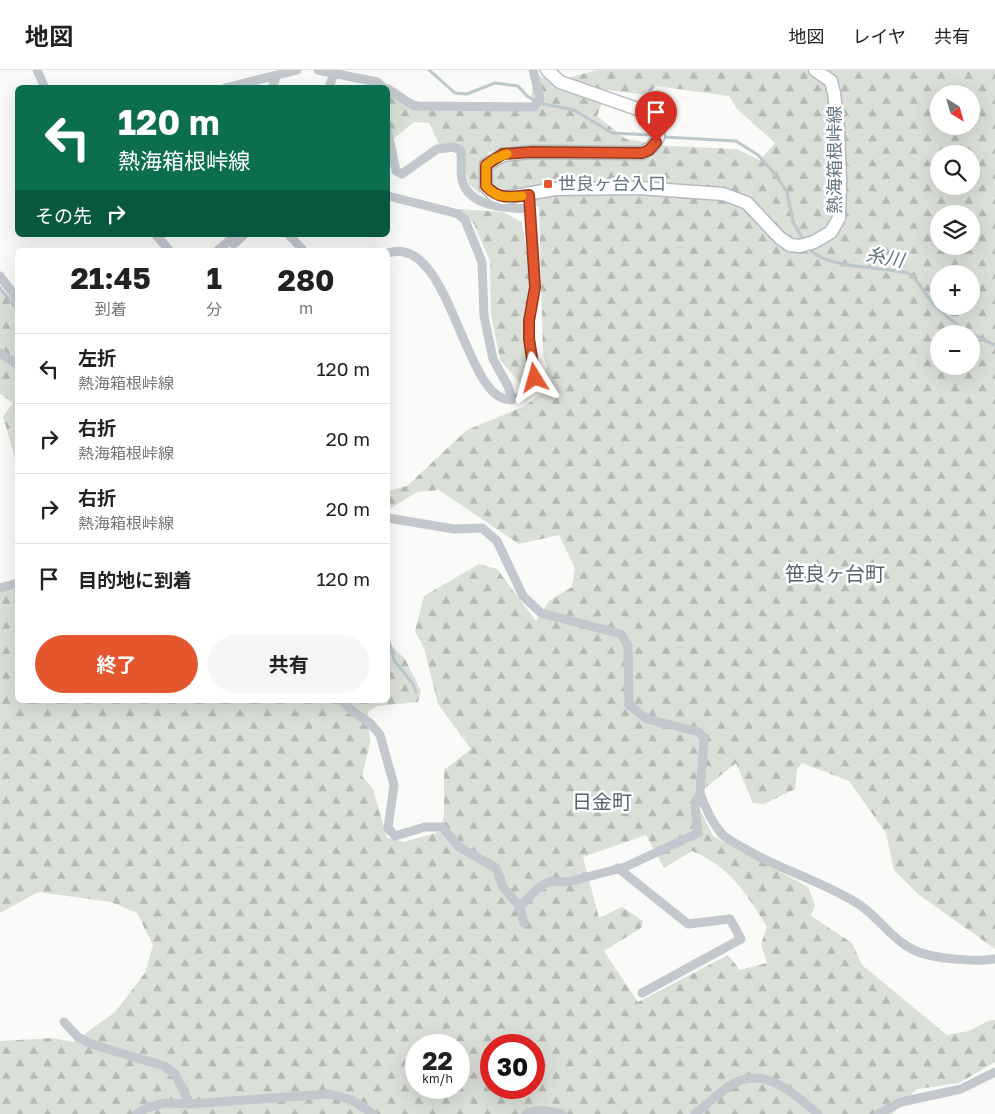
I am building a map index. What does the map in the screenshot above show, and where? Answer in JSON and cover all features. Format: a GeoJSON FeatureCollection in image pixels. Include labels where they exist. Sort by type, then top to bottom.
{"type":"FeatureCollection","features":[{"type":"Feature","properties":{"kind":"main road","name":"熱海箱根峠線"},"geometry":{"type":"LineString","coordinates":[[547,70],[560,82],[648,113],[657,121],[659,132],[656,142],[649,150],[642,153],[532,152],[503,154],[486,165],[486,186],[494,195],[503,198],[555,189],[639,188],[723,194],[747,203],[780,238],[790,245],[800,246],[814,242],[831,232],[839,218],[838,128],[834,93],[831,81],[815,70]]}},
{"type":"Feature","properties":{"kind":"street"},"geometry":{"type":"LineString","coordinates":[[38,70],[44,85]]}},
{"type":"Feature","properties":{"kind":"street"},"geometry":{"type":"LineString","coordinates":[[237,85],[297,70]]}},
{"type":"Feature","properties":{"kind":"street"},"geometry":{"type":"LineString","coordinates":[[318,70],[335,72],[377,82],[382,85]]}},
{"type":"Feature","properties":{"kind":"street"},"geometry":{"type":"LineString","coordinates":[[390,91],[414,106],[534,107],[540,98],[533,70]]}},
{"type":"Feature","properties":{"kind":"street"},"geometry":{"type":"LineString","coordinates":[[331,85],[335,72]]}},
{"type":"Feature","properties":{"kind":"street"},"geometry":{"type":"LineString","coordinates":[[273,85],[277,75]]}},
{"type":"Feature","properties":{"kind":"street"},"geometry":{"type":"LineString","coordinates":[[390,142],[396,171],[402,174],[437,148],[454,147],[460,151],[462,180],[465,188],[477,199],[497,207],[530,209]]}},
{"type":"Feature","properties":{"kind":"street"},"geometry":{"type":"LineString","coordinates":[[390,253],[400,251],[424,264],[444,293],[459,334],[477,369],[492,392],[512,400],[526,395],[532,387],[535,378],[529,339],[529,321],[535,287],[529,195]]}},
{"type":"Feature","properties":{"kind":"street"},"geometry":{"type":"LineString","coordinates":[[390,197],[458,214],[465,220],[482,262],[484,316],[493,359],[508,386],[512,400]]}},
{"type":"Feature","properties":{"kind":"street"},"geometry":{"type":"LineString","coordinates":[[158,237],[168,248]]}},
{"type":"Feature","properties":{"kind":"street"},"geometry":{"type":"LineString","coordinates":[[220,248],[230,240],[234,244],[242,237]]}},
{"type":"Feature","properties":{"kind":"street"},"geometry":{"type":"LineString","coordinates":[[291,237],[301,248]]}},
{"type":"Feature","properties":{"kind":"street"},"geometry":{"type":"LineString","coordinates":[[0,276],[15,296]]}},
{"type":"Feature","properties":{"kind":"street"},"geometry":{"type":"LineString","coordinates":[[0,353],[15,363]]}},
{"type":"Feature","properties":{"kind":"street"},"geometry":{"type":"LineString","coordinates":[[390,518],[454,529],[482,528],[497,540],[524,596],[541,613],[621,634],[628,646],[629,705],[647,720],[698,732],[704,739],[700,793],[695,807],[698,833],[667,849],[618,868],[568,882],[551,881],[539,887],[520,907]]}},
{"type":"Feature","properties":{"kind":"street"},"geometry":{"type":"LineString","coordinates":[[0,588],[15,584]]}},
{"type":"Feature","properties":{"kind":"street"},"geometry":{"type":"LineString","coordinates":[[344,703],[350,710],[370,723],[380,735],[394,785],[388,828],[390,832],[395,836],[425,827],[442,827],[459,847],[496,868],[502,887],[520,907],[524,922]]}},
{"type":"Feature","properties":{"kind":"street"},"geometry":{"type":"LineString","coordinates":[[700,793],[708,814],[722,834],[766,861],[820,884],[859,905],[893,936],[915,951],[930,955],[984,961],[995,960]]}},
{"type":"Feature","properties":{"kind":"street"},"geometry":{"type":"LineString","coordinates":[[618,868],[688,924],[730,919],[741,939],[642,993]]}},
{"type":"Feature","properties":{"kind":"street"},"geometry":{"type":"LineString","coordinates":[[64,1022],[78,1037],[91,1044],[164,1066],[175,1074],[190,1104]]}},
{"type":"Feature","properties":{"kind":"street"},"geometry":{"type":"LineString","coordinates":[[878,1114],[901,1102],[961,1089],[995,1072]]}},
{"type":"Feature","properties":{"kind":"street"},"geometry":{"type":"LineString","coordinates":[[695,1114],[736,1082],[748,1079],[762,1079],[780,1085],[818,1114]]}},
{"type":"Feature","properties":{"kind":"street"},"geometry":{"type":"LineString","coordinates":[[137,1114],[148,1107],[165,1104],[190,1104],[329,1094],[352,1100],[373,1114]]}},
{"type":"Feature","properties":{"kind":"street"},"geometry":{"type":"LineString","coordinates":[[526,1114],[545,1110],[562,1114]]}},
{"type":"Feature","properties":{"kind":"green space"},"geometry":{"type":"Polygon","coordinates":[[[597,70],[995,70],[995,949],[918,894],[894,870],[886,833],[849,781],[802,763],[797,769],[795,789],[764,804],[753,803],[736,763],[694,797],[713,836],[808,887],[815,905],[811,916],[852,943],[862,965],[947,1035],[969,1031],[990,1020],[995,1020],[995,1062],[959,1083],[917,1089],[892,1114],[0,1114],[0,1041],[53,1038],[74,1042],[115,1012],[145,973],[153,945],[137,913],[111,902],[38,892],[0,913],[0,590],[15,586],[15,703],[390,703],[390,644],[405,659],[421,691],[418,702],[377,706],[368,712],[370,743],[362,776],[373,789],[387,838],[404,842],[439,832],[444,816],[444,770],[471,749],[438,704],[424,648],[415,631],[424,596],[479,564],[497,569],[536,621],[549,601],[572,587],[575,568],[559,535],[519,544],[439,490],[417,492],[390,509],[390,490],[407,486],[467,430],[525,406],[539,395],[547,366],[543,356],[539,207],[493,188],[494,165],[530,148],[530,146],[489,152],[479,170],[480,194],[469,184],[457,143],[440,146],[429,123],[414,122],[390,141],[390,92],[439,109],[531,109],[533,73],[553,82],[597,70]],[[656,86],[647,95],[607,90],[597,116],[626,139],[668,146],[736,149],[760,160],[775,143],[737,109],[729,96],[656,86]],[[646,835],[583,857],[599,918],[622,907],[643,921],[641,928],[604,951],[638,1002],[728,955],[740,970],[767,963],[761,944],[767,927],[736,882],[717,865],[692,851],[664,868],[646,835]]]}},
{"type":"Feature","properties":{"kind":"green space"},"geometry":{"type":"Polygon","coordinates":[[[457,209],[503,212],[522,222],[529,267],[527,365],[520,383],[500,360],[491,314],[490,261],[474,224],[457,209]]]}},
{"type":"Feature","properties":{"kind":"green space"},"geometry":{"type":"Polygon","coordinates":[[[0,285],[15,309],[15,457],[3,417],[13,403],[0,394],[0,285]]]}},
{"type":"Feature","properties":{"kind":"waterway","name":"糸川"},"geometry":{"type":"LineString","coordinates":[[429,70],[455,93],[467,94],[495,83],[518,86],[527,96],[534,100]]}},
{"type":"Feature","properties":{"kind":"waterway","name":"糸川"},"geometry":{"type":"LineString","coordinates":[[539,103],[574,110],[612,133],[651,135]]}},
{"type":"Feature","properties":{"kind":"waterway","name":"糸川"},"geometry":{"type":"LineString","coordinates":[[664,137],[736,141],[758,155],[787,192],[793,222],[803,239]]}},
{"type":"Feature","properties":{"kind":"waterway","name":"糸川"},"geometry":{"type":"LineString","coordinates":[[808,248],[817,255],[841,264],[908,273],[915,278],[930,300],[944,314],[968,332],[995,345]]}},
{"type":"Feature","properties":{"kind":"waterway"},"geometry":{"type":"LineString","coordinates":[[0,288],[15,306]]}},
{"type":"Feature","properties":{"kind":"waterway"},"geometry":{"type":"LineString","coordinates":[[390,645],[394,660],[413,684],[416,692]]}},
{"type":"Feature","properties":{"kind":"slow traffic"},"geometry":{"type":"LineString","coordinates":[[507,154],[503,154],[486,165],[484,173],[486,186],[494,195],[503,198],[522,196]]}},
{"type":"Feature","properties":{"kind":"place","name":"世良ヶ台入口"},"geometry":{"type":"Point","coordinates":[548,184]}},
{"type":"Feature","properties":{"kind":"district","name":"笹良ヶ台町"},"geometry":{"type":"Point","coordinates":[835,574]}},
{"type":"Feature","properties":{"kind":"district","name":"日金町"},"geometry":{"type":"Point","coordinates":[602,802]}},
{"type":"Feature","properties":{"kind":"route"},"geometry":{"type":"LineString","coordinates":[[535,378],[529,339],[529,321],[535,287],[535,262],[529,195],[503,198],[494,195],[486,186],[484,173],[486,165],[503,154],[532,152],[642,153],[649,150],[656,142]]}}]}
